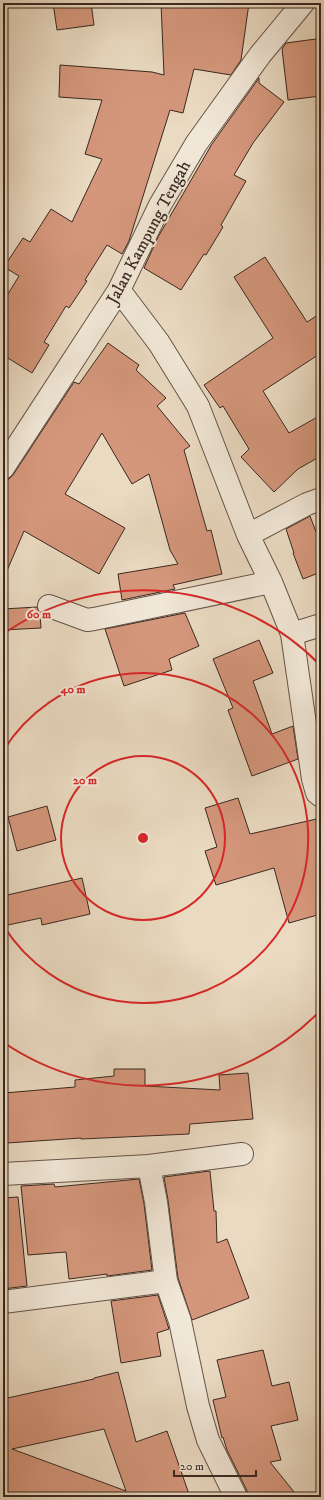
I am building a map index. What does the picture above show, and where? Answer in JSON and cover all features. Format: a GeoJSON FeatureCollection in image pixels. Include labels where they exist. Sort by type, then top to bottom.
{"type":"FeatureCollection","features":[{"type":"Feature","properties":{"kind":"street","name":"Jalan Kampung Tengah"},"geometry":{"type":"LineString","coordinates":[[3,468],[119,290],[160,204],[196,144],[260,55],[303,3]]}},
{"type":"Feature","properties":{"kind":"street"},"geometry":{"type":"LineString","coordinates":[[119,290],[159,342],[198,406],[248,535],[271,582],[292,634],[313,779],[318,793],[321,796]]}},
{"type":"Feature","properties":{"kind":"street"},"geometry":{"type":"LineString","coordinates":[[248,535],[307,504],[321,499]]}},
{"type":"Feature","properties":{"kind":"street"},"geometry":{"type":"LineString","coordinates":[[49,606],[87,620],[94,620],[271,582]]}},
{"type":"Feature","properties":{"kind":"street"},"geometry":{"type":"LineString","coordinates":[[292,634],[321,625]]}},
{"type":"Feature","properties":{"kind":"street"},"geometry":{"type":"LineString","coordinates":[[3,1174],[148,1166],[242,1154]]}},
{"type":"Feature","properties":{"kind":"street"},"geometry":{"type":"LineString","coordinates":[[148,1166],[156,1202],[166,1281],[180,1321],[198,1406],[208,1440],[236,1497]]}},
{"type":"Feature","properties":{"kind":"street"},"geometry":{"type":"LineString","coordinates":[[3,1302],[166,1281]]}},
{"type":"Feature","properties":{"kind":"building"},"geometry":{"type":"Polygon","coordinates":[[[53,3],[91,3],[94,25],[57,30],[53,3]]]}},
{"type":"Feature","properties":{"kind":"building"},"geometry":{"type":"Polygon","coordinates":[[[161,3],[249,3],[241,60],[231,75],[194,69],[183,113],[170,110],[129,241],[122,254],[107,245],[85,280],[87,281],[69,308],[66,306],[44,342],[49,345],[32,373],[3,355],[3,302],[19,276],[4,267],[23,238],[30,242],[51,209],[72,222],[102,159],[85,154],[102,100],[59,97],[60,65],[152,72],[164,75],[161,3]]]}},
{"type":"Feature","properties":{"kind":"building"},"geometry":{"type":"Polygon","coordinates":[[[316,39],[321,80],[321,96],[288,100],[282,49],[286,43],[316,39]]]}},
{"type":"Feature","properties":{"kind":"building"},"geometry":{"type":"Polygon","coordinates":[[[259,78],[259,83],[284,102],[253,143],[234,175],[246,181],[221,225],[223,227],[206,255],[204,254],[181,290],[144,268],[158,237],[212,144],[259,78]]]}},
{"type":"Feature","properties":{"kind":"building"},"geometry":{"type":"Polygon","coordinates":[[[265,257],[307,322],[321,313],[321,353],[263,391],[289,433],[321,415],[321,456],[298,469],[274,492],[241,457],[249,449],[223,406],[220,408],[204,385],[273,338],[234,277],[265,257]]]}},
{"type":"Feature","properties":{"kind":"building"},"geometry":{"type":"Polygon","coordinates":[[[108,343],[139,365],[136,370],[166,398],[157,406],[190,446],[184,450],[207,531],[211,530],[222,574],[173,585],[175,589],[122,600],[118,574],[178,564],[170,550],[149,474],[132,484],[102,433],[65,494],[125,528],[99,574],[24,531],[3,580],[3,484],[5,480],[9,479],[13,475],[74,382],[79,384],[108,343]]]}},
{"type":"Feature","properties":{"kind":"building"},"geometry":{"type":"Polygon","coordinates":[[[310,516],[321,545],[321,572],[303,579],[286,529],[310,516]]]}},
{"type":"Feature","properties":{"kind":"building"},"geometry":{"type":"Polygon","coordinates":[[[37,607],[40,614],[41,628],[3,630],[3,609],[37,607]]]}},
{"type":"Feature","properties":{"kind":"building"},"geometry":{"type":"Polygon","coordinates":[[[185,613],[199,646],[169,659],[172,670],[124,686],[105,629],[185,613]]]}},
{"type":"Feature","properties":{"kind":"building"},"geometry":{"type":"Polygon","coordinates":[[[259,640],[273,673],[253,681],[272,734],[293,726],[298,759],[252,776],[228,710],[233,708],[213,659],[259,640]]]}},
{"type":"Feature","properties":{"kind":"building"},"geometry":{"type":"Polygon","coordinates":[[[238,798],[250,834],[321,818],[321,914],[289,923],[274,868],[216,885],[205,851],[217,847],[205,808],[238,798]]]}},
{"type":"Feature","properties":{"kind":"building"},"geometry":{"type":"Polygon","coordinates":[[[47,806],[56,840],[17,851],[8,817],[47,806]]]}},
{"type":"Feature","properties":{"kind":"building"},"geometry":{"type":"Polygon","coordinates":[[[82,878],[90,914],[42,925],[41,918],[3,926],[3,896],[82,878]]]}},
{"type":"Feature","properties":{"kind":"building"},"geometry":{"type":"Polygon","coordinates":[[[114,1069],[145,1069],[145,1086],[220,1090],[219,1075],[248,1073],[253,1119],[190,1124],[189,1134],[81,1138],[7,1143],[4,1093],[75,1087],[75,1080],[114,1076],[114,1069]]]}},
{"type":"Feature","properties":{"kind":"building"},"geometry":{"type":"Polygon","coordinates":[[[210,1171],[214,1211],[216,1211],[217,1243],[227,1239],[249,1298],[192,1320],[178,1278],[164,1177],[210,1171]]]}},
{"type":"Feature","properties":{"kind":"building"},"geometry":{"type":"Polygon","coordinates":[[[139,1179],[144,1204],[152,1270],[69,1279],[66,1252],[28,1255],[21,1186],[54,1184],[55,1187],[139,1179]]]}},
{"type":"Feature","properties":{"kind":"building"},"geometry":{"type":"Polygon","coordinates":[[[18,1197],[27,1286],[3,1289],[3,1198],[18,1197]]]}},
{"type":"Feature","properties":{"kind":"building"},"geometry":{"type":"Polygon","coordinates":[[[158,1295],[169,1329],[157,1333],[161,1356],[121,1363],[111,1301],[158,1295]]]}},
{"type":"Feature","properties":{"kind":"building"},"geometry":{"type":"Polygon","coordinates":[[[263,1350],[272,1386],[289,1382],[298,1420],[271,1426],[281,1460],[270,1462],[298,1497],[250,1497],[227,1450],[223,1437],[222,1438],[213,1400],[226,1397],[217,1360],[263,1350]]]}},
{"type":"Feature","properties":{"kind":"building"},"geometry":{"type":"Polygon","coordinates":[[[118,1372],[136,1442],[167,1431],[190,1497],[3,1497],[3,1399],[118,1372]],[[104,1429],[12,1449],[126,1491],[104,1429]]]}}]}
